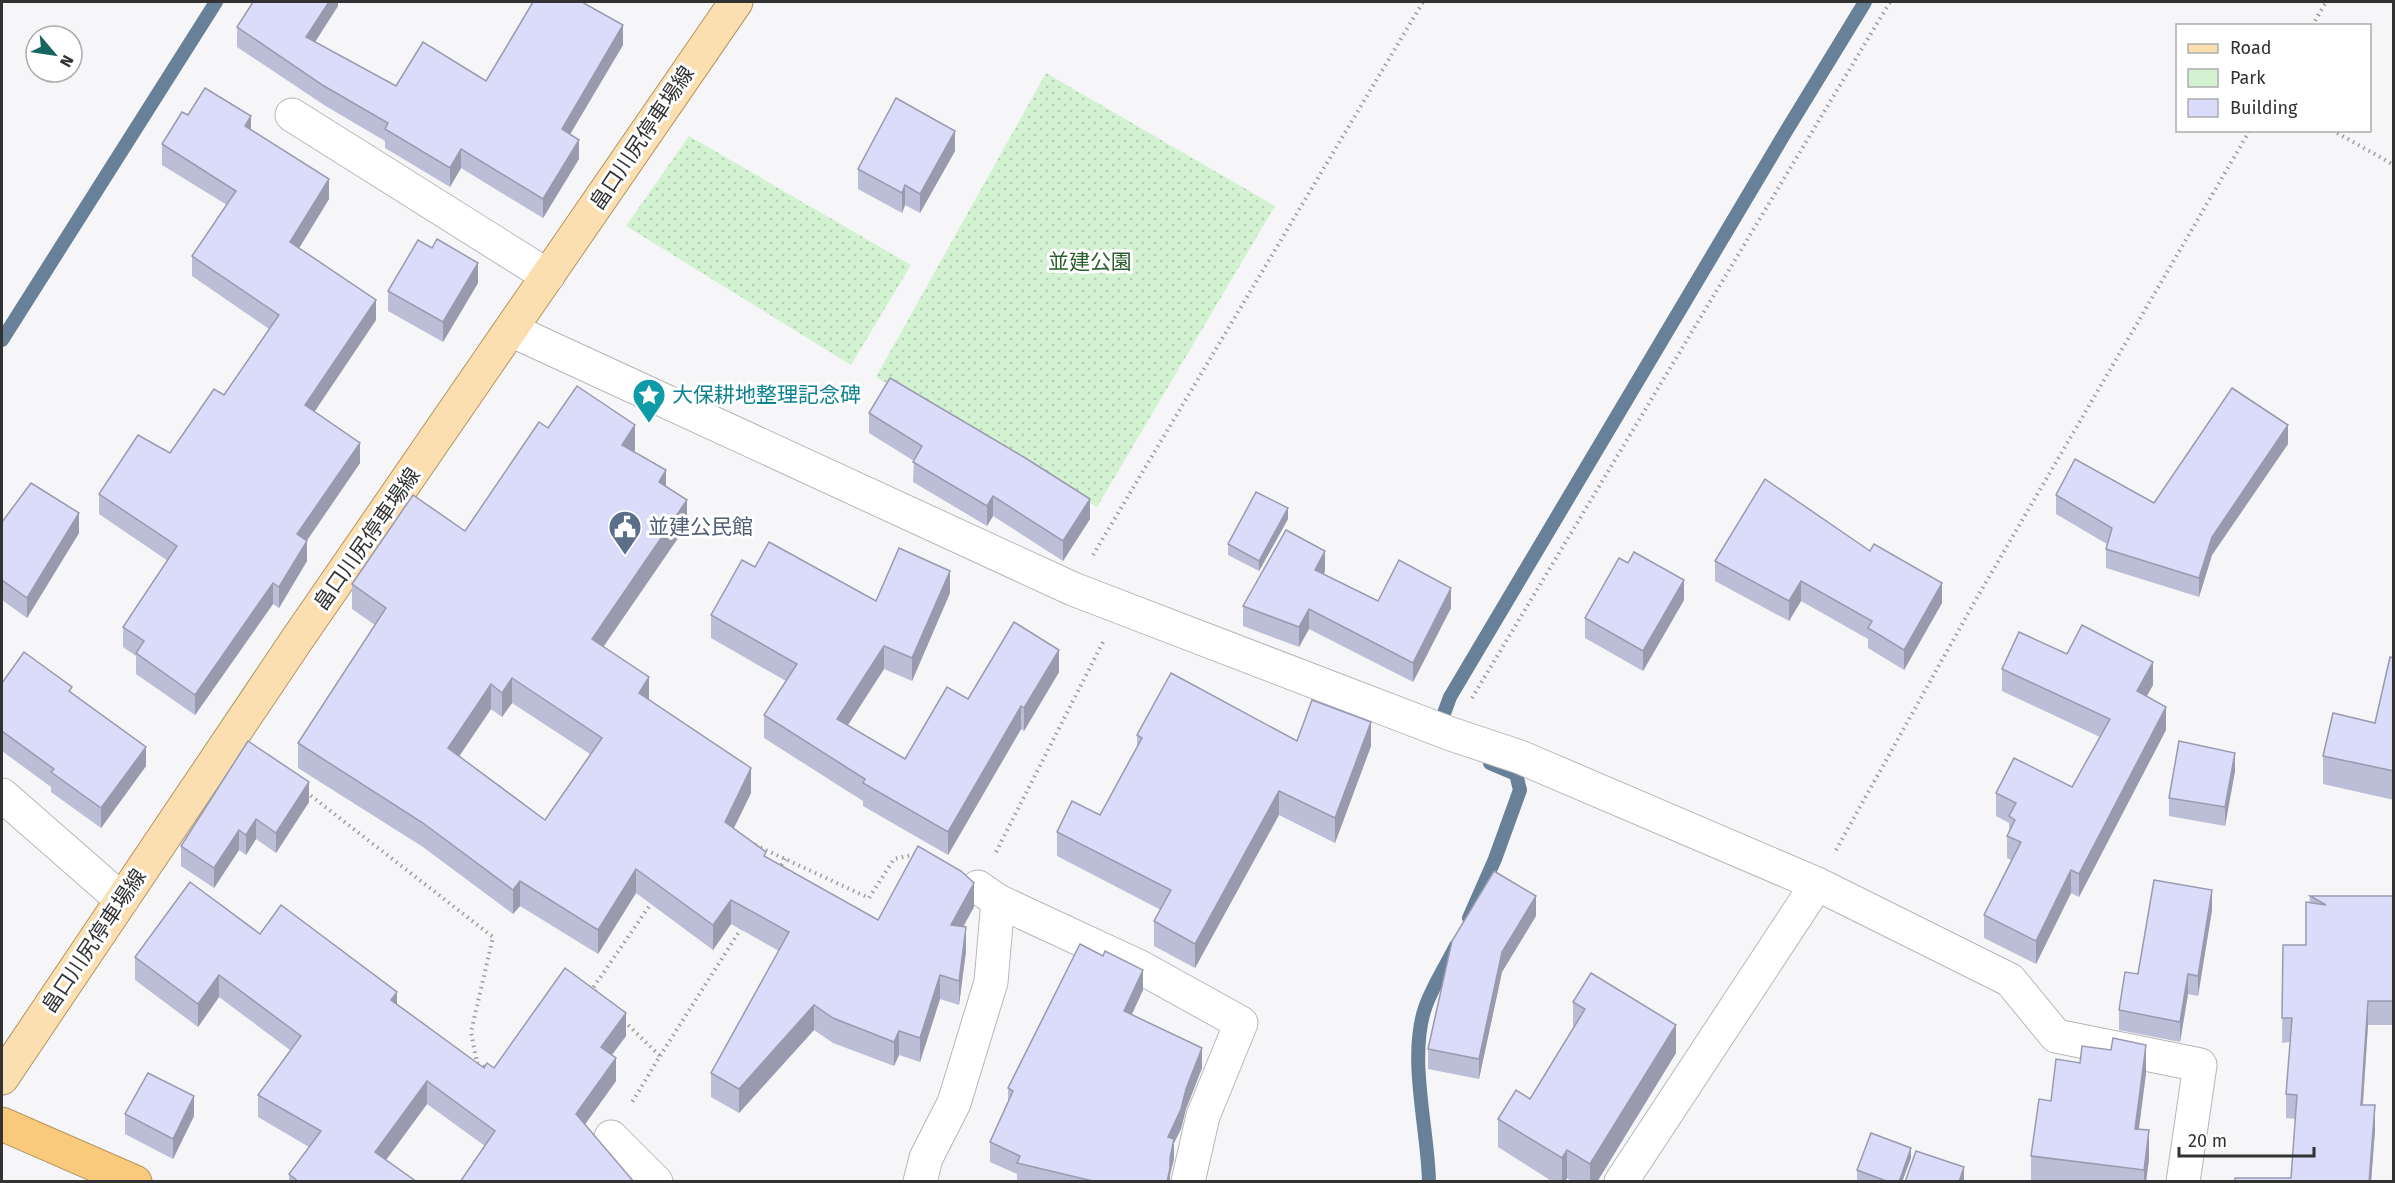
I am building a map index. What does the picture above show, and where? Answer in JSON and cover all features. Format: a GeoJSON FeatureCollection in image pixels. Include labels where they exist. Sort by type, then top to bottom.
{"type":"FeatureCollection","features":[{"type":"Feature","properties":{"kind":"highway"},"geometry":{"type":"LineString","coordinates":[[2,1124],[135,1182]]}},
{"type":"Feature","properties":{"kind":"main road","name":"畠口川尻停車場線"},"geometry":{"type":"LineString","coordinates":[[2,1078],[296,641],[736,2]]}},
{"type":"Feature","properties":{"kind":"street"},"geometry":{"type":"LineString","coordinates":[[292,115],[548,276]]}},
{"type":"Feature","properties":{"kind":"street"},"geometry":{"type":"LineString","coordinates":[[511,330],[1073,589],[1451,734],[1520,757],[1817,884],[2010,980],[2056,1036],[2200,1065],[2183,1182]]}},
{"type":"Feature","properties":{"kind":"street"},"geometry":{"type":"LineString","coordinates":[[2,795],[122,900]]}},
{"type":"Feature","properties":{"kind":"street"},"geometry":{"type":"LineString","coordinates":[[1621,1182],[1817,884]]}},
{"type":"Feature","properties":{"kind":"street"},"geometry":{"type":"LineString","coordinates":[[920,1182],[926,1158],[954,1103],[991,982],[988,894],[1140,967],[1241,1023],[1203,1116],[1188,1182]]}},
{"type":"Feature","properties":{"kind":"street"},"geometry":{"type":"LineString","coordinates":[[611,1137],[656,1182]]}},
{"type":"Feature","properties":{"kind":"path"},"geometry":{"type":"LineString","coordinates":[[1073,589],[1423,2]]}},
{"type":"Feature","properties":{"kind":"path"},"geometry":{"type":"LineString","coordinates":[[1451,734],[1890,2]]}},
{"type":"Feature","properties":{"kind":"path"},"geometry":{"type":"LineString","coordinates":[[2313,24],[2326,2]]}},
{"type":"Feature","properties":{"kind":"path"},"geometry":{"type":"LineString","coordinates":[[1817,884],[1975,601],[2249,132]]}},
{"type":"Feature","properties":{"kind":"path"},"geometry":{"type":"LineString","coordinates":[[2336,132],[2394,165]]}},
{"type":"Feature","properties":{"kind":"path"},"geometry":{"type":"LineString","coordinates":[[747,842],[869,898],[894,859],[915,853],[988,894],[1121,606]]}},
{"type":"Feature","properties":{"kind":"path"},"geometry":{"type":"LineString","coordinates":[[298,786],[493,937],[471,1032],[477,1063],[497,1075]]}},
{"type":"Feature","properties":{"kind":"path"},"geometry":{"type":"LineString","coordinates":[[773,878],[786,858]]}},
{"type":"Feature","properties":{"kind":"path"},"geometry":{"type":"LineString","coordinates":[[601,997],[592,988],[656,895]]}},
{"type":"Feature","properties":{"kind":"path"},"geometry":{"type":"LineString","coordinates":[[611,1137],[748,917]]}},
{"type":"Feature","properties":{"kind":"path"},"geometry":{"type":"LineString","coordinates":[[618,1014],[660,1056]]}},
{"type":"Feature","properties":{"kind":"green space","name":"並建公園"},"geometry":{"type":"Polygon","coordinates":[[[1046,73],[1275,206],[1097,507],[876,377],[1046,73]]]}},
{"type":"Feature","properties":{"kind":"green space"},"geometry":{"type":"Polygon","coordinates":[[[689,136],[911,265],[851,365],[626,226],[689,136]]]}},
{"type":"Feature","properties":{"kind":"building"},"geometry":{"type":"Polygon","coordinates":[[[253,2],[329,2],[306,37],[396,86],[423,42],[486,81],[533,2],[582,2],[623,25],[562,129],[579,140],[543,199],[461,149],[450,168],[385,129],[388,123],[324,86],[237,27],[253,2]]]}},
{"type":"Feature","properties":{"kind":"building"},"geometry":{"type":"Polygon","coordinates":[[[205,88],[251,116],[245,126],[329,179],[290,242],[376,300],[305,405],[360,443],[297,534],[307,541],[279,587],[273,583],[195,695],[136,653],[144,641],[123,627],[177,546],[99,494],[138,435],[170,453],[214,389],[224,395],[279,315],[192,256],[236,191],[162,144],[182,112],[188,115],[205,88]]]}},
{"type":"Feature","properties":{"kind":"building"},"geometry":{"type":"Polygon","coordinates":[[[896,98],[955,131],[920,194],[905,185],[902,193],[858,169],[896,98]]]}},
{"type":"Feature","properties":{"kind":"building"},"geometry":{"type":"Polygon","coordinates":[[[437,239],[478,263],[443,322],[388,291],[418,240],[432,248],[437,239]]]}},
{"type":"Feature","properties":{"kind":"building"},"geometry":{"type":"Polygon","coordinates":[[[890,378],[1090,499],[1063,541],[993,496],[987,506],[913,462],[922,446],[869,413],[890,378]]]}},
{"type":"Feature","properties":{"kind":"building"},"geometry":{"type":"Polygon","coordinates":[[[577,386],[635,425],[622,445],[666,470],[659,482],[687,500],[592,639],[649,677],[639,693],[751,768],[725,822],[766,852],[764,856],[878,920],[918,846],[961,871],[974,883],[951,925],[966,927],[959,981],[940,975],[920,1038],[899,1031],[894,1042],[833,1018],[814,1005],[739,1089],[711,1073],[789,932],[731,900],[713,925],[636,869],[598,930],[520,881],[513,890],[423,823],[298,743],[386,608],[352,584],[413,495],[465,531],[539,422],[548,428],[577,386]],[[512,678],[502,693],[491,684],[448,748],[545,820],[602,738],[512,678]]]}},
{"type":"Feature","properties":{"kind":"building"},"geometry":{"type":"Polygon","coordinates":[[[2232,388],[2288,425],[2212,537],[2199,578],[2106,549],[2112,528],[2056,495],[2075,459],[2154,503],[2232,388]]]}},
{"type":"Feature","properties":{"kind":"building"},"geometry":{"type":"Polygon","coordinates":[[[1765,479],[1870,551],[1874,544],[1942,583],[1904,650],[1868,628],[1872,621],[1801,581],[1789,601],[1715,561],[1765,479]]]}},
{"type":"Feature","properties":{"kind":"building"},"geometry":{"type":"Polygon","coordinates":[[[31,483],[79,513],[27,598],[2,580],[2,522],[31,483]]]}},
{"type":"Feature","properties":{"kind":"building"},"geometry":{"type":"Polygon","coordinates":[[[1256,492],[1288,508],[1259,561],[1228,544],[1256,492]]]}},
{"type":"Feature","properties":{"kind":"building"},"geometry":{"type":"Polygon","coordinates":[[[1286,530],[1325,551],[1315,570],[1378,601],[1399,560],[1451,588],[1413,663],[1309,609],[1299,627],[1243,606],[1286,530]]]}},
{"type":"Feature","properties":{"kind":"building"},"geometry":{"type":"Polygon","coordinates":[[[769,542],[876,601],[899,548],[950,571],[912,658],[884,646],[837,719],[905,759],[947,687],[968,699],[1014,622],[1059,650],[1024,708],[1021,706],[948,832],[863,783],[865,779],[764,715],[797,664],[711,615],[742,560],[755,567],[769,542]]]}},
{"type":"Feature","properties":{"kind":"building"},"geometry":{"type":"Polygon","coordinates":[[[1634,552],[1684,580],[1643,651],[1585,618],[1619,558],[1628,563],[1634,552]]]}},
{"type":"Feature","properties":{"kind":"building"},"geometry":{"type":"Polygon","coordinates":[[[2082,625],[2153,662],[2137,691],[2166,707],[2079,874],[2071,870],[2036,941],[1984,915],[2021,842],[2007,836],[2015,820],[2009,816],[2016,803],[1996,793],[2014,758],[2072,787],[2110,719],[2002,669],[2019,632],[2067,654],[2082,625]]]}},
{"type":"Feature","properties":{"kind":"building"},"geometry":{"type":"Polygon","coordinates":[[[24,652],[72,687],[69,691],[146,747],[101,808],[51,772],[54,769],[2,731],[2,683],[24,652]]]}},
{"type":"Feature","properties":{"kind":"building"},"geometry":{"type":"Polygon","coordinates":[[[2390,657],[2394,658],[2394,771],[2323,756],[2333,713],[2375,723],[2390,657]]]}},
{"type":"Feature","properties":{"kind":"building"},"geometry":{"type":"Polygon","coordinates":[[[1171,673],[1297,741],[1312,700],[1371,722],[1335,818],[1279,791],[1195,944],[1154,921],[1171,890],[1057,832],[1072,801],[1100,815],[1142,738],[1137,735],[1171,673]]]}},
{"type":"Feature","properties":{"kind":"building"},"geometry":{"type":"Polygon","coordinates":[[[248,741],[309,782],[276,833],[256,819],[246,835],[239,830],[214,868],[181,846],[248,741]]]}},
{"type":"Feature","properties":{"kind":"building"},"geometry":{"type":"Polygon","coordinates":[[[2179,741],[2235,753],[2225,807],[2169,798],[2179,741]]]}},
{"type":"Feature","properties":{"kind":"building"},"geometry":{"type":"Polygon","coordinates":[[[1494,871],[1536,896],[1502,952],[1479,1059],[1428,1049],[1452,941],[1494,871]]]}},
{"type":"Feature","properties":{"kind":"building"},"geometry":{"type":"Polygon","coordinates":[[[2154,880],[2212,890],[2198,976],[2188,974],[2180,1022],[2119,1010],[2125,972],[2138,974],[2154,880]]]}},
{"type":"Feature","properties":{"kind":"building"},"geometry":{"type":"Polygon","coordinates":[[[190,882],[260,934],[281,905],[397,992],[391,1000],[484,1068],[487,1063],[494,1068],[565,968],[626,1013],[601,1047],[616,1058],[576,1114],[634,1182],[460,1182],[495,1131],[427,1081],[375,1152],[417,1182],[299,1182],[289,1174],[321,1131],[258,1095],[301,1036],[219,975],[198,1004],[135,957],[190,882]]]}},
{"type":"Feature","properties":{"kind":"building"},"geometry":{"type":"Polygon","coordinates":[[[2310,896],[2394,896],[2394,1001],[2368,1001],[2361,1105],[2375,1105],[2369,1182],[2235,1182],[2235,1178],[2291,1178],[2297,1095],[2286,1094],[2292,1018],[2282,1018],[2283,945],[2306,945],[2306,902],[2326,905],[2310,896]]]}},
{"type":"Feature","properties":{"kind":"building"},"geometry":{"type":"Polygon","coordinates":[[[1080,944],[1103,956],[1105,951],[1143,970],[1124,1011],[1202,1048],[1181,1109],[1168,1137],[1174,1139],[1167,1182],[1097,1182],[1017,1163],[1020,1156],[990,1142],[1013,1091],[1008,1088],[1080,944]]]}},
{"type":"Feature","properties":{"kind":"building"},"geometry":{"type":"Polygon","coordinates":[[[1591,973],[1676,1025],[1590,1164],[1567,1150],[1562,1158],[1498,1119],[1516,1090],[1530,1099],[1585,1009],[1573,1002],[1591,973]]]}},
{"type":"Feature","properties":{"kind":"building"},"geometry":{"type":"Polygon","coordinates":[[[2113,1038],[2146,1045],[2135,1129],[2149,1130],[2144,1170],[2031,1156],[2039,1099],[2051,1101],[2056,1059],[2080,1063],[2082,1046],[2111,1050],[2113,1038]]]}},
{"type":"Feature","properties":{"kind":"building"},"geometry":{"type":"Polygon","coordinates":[[[148,1073],[194,1096],[173,1139],[125,1114],[148,1073]]]}},
{"type":"Feature","properties":{"kind":"building"},"geometry":{"type":"Polygon","coordinates":[[[1871,1133],[1911,1148],[1899,1182],[1889,1182],[1857,1170],[1871,1133]]]}},
{"type":"Feature","properties":{"kind":"building"},"geometry":{"type":"Polygon","coordinates":[[[1916,1151],[1964,1167],[1959,1182],[1905,1182],[1916,1151]]]}},
{"type":"Feature","properties":{"kind":"waterway"},"geometry":{"type":"LineString","coordinates":[[2,340],[216,2]]}},
{"type":"Feature","properties":{"kind":"waterway"},"geometry":{"type":"LineString","coordinates":[[1438,730],[1450,697],[1865,2]]}},
{"type":"Feature","properties":{"kind":"waterway"},"geometry":{"type":"LineString","coordinates":[[1469,918],[1495,859],[1520,790],[1516,774],[1490,763]]}},
{"type":"Feature","properties":{"kind":"waterway"},"geometry":{"type":"LineString","coordinates":[[1429,1182],[1420,1094],[1418,1049],[1420,1028],[1435,984],[1456,946]]}},
{"type":"Feature","properties":{"kind":"place","name":"大保耕地整理記念碑"},"geometry":{"type":"Point","coordinates":[649,424]}},
{"type":"Feature","properties":{"kind":"place","name":"並建公民館"},"geometry":{"type":"Point","coordinates":[625,556]}}]}
